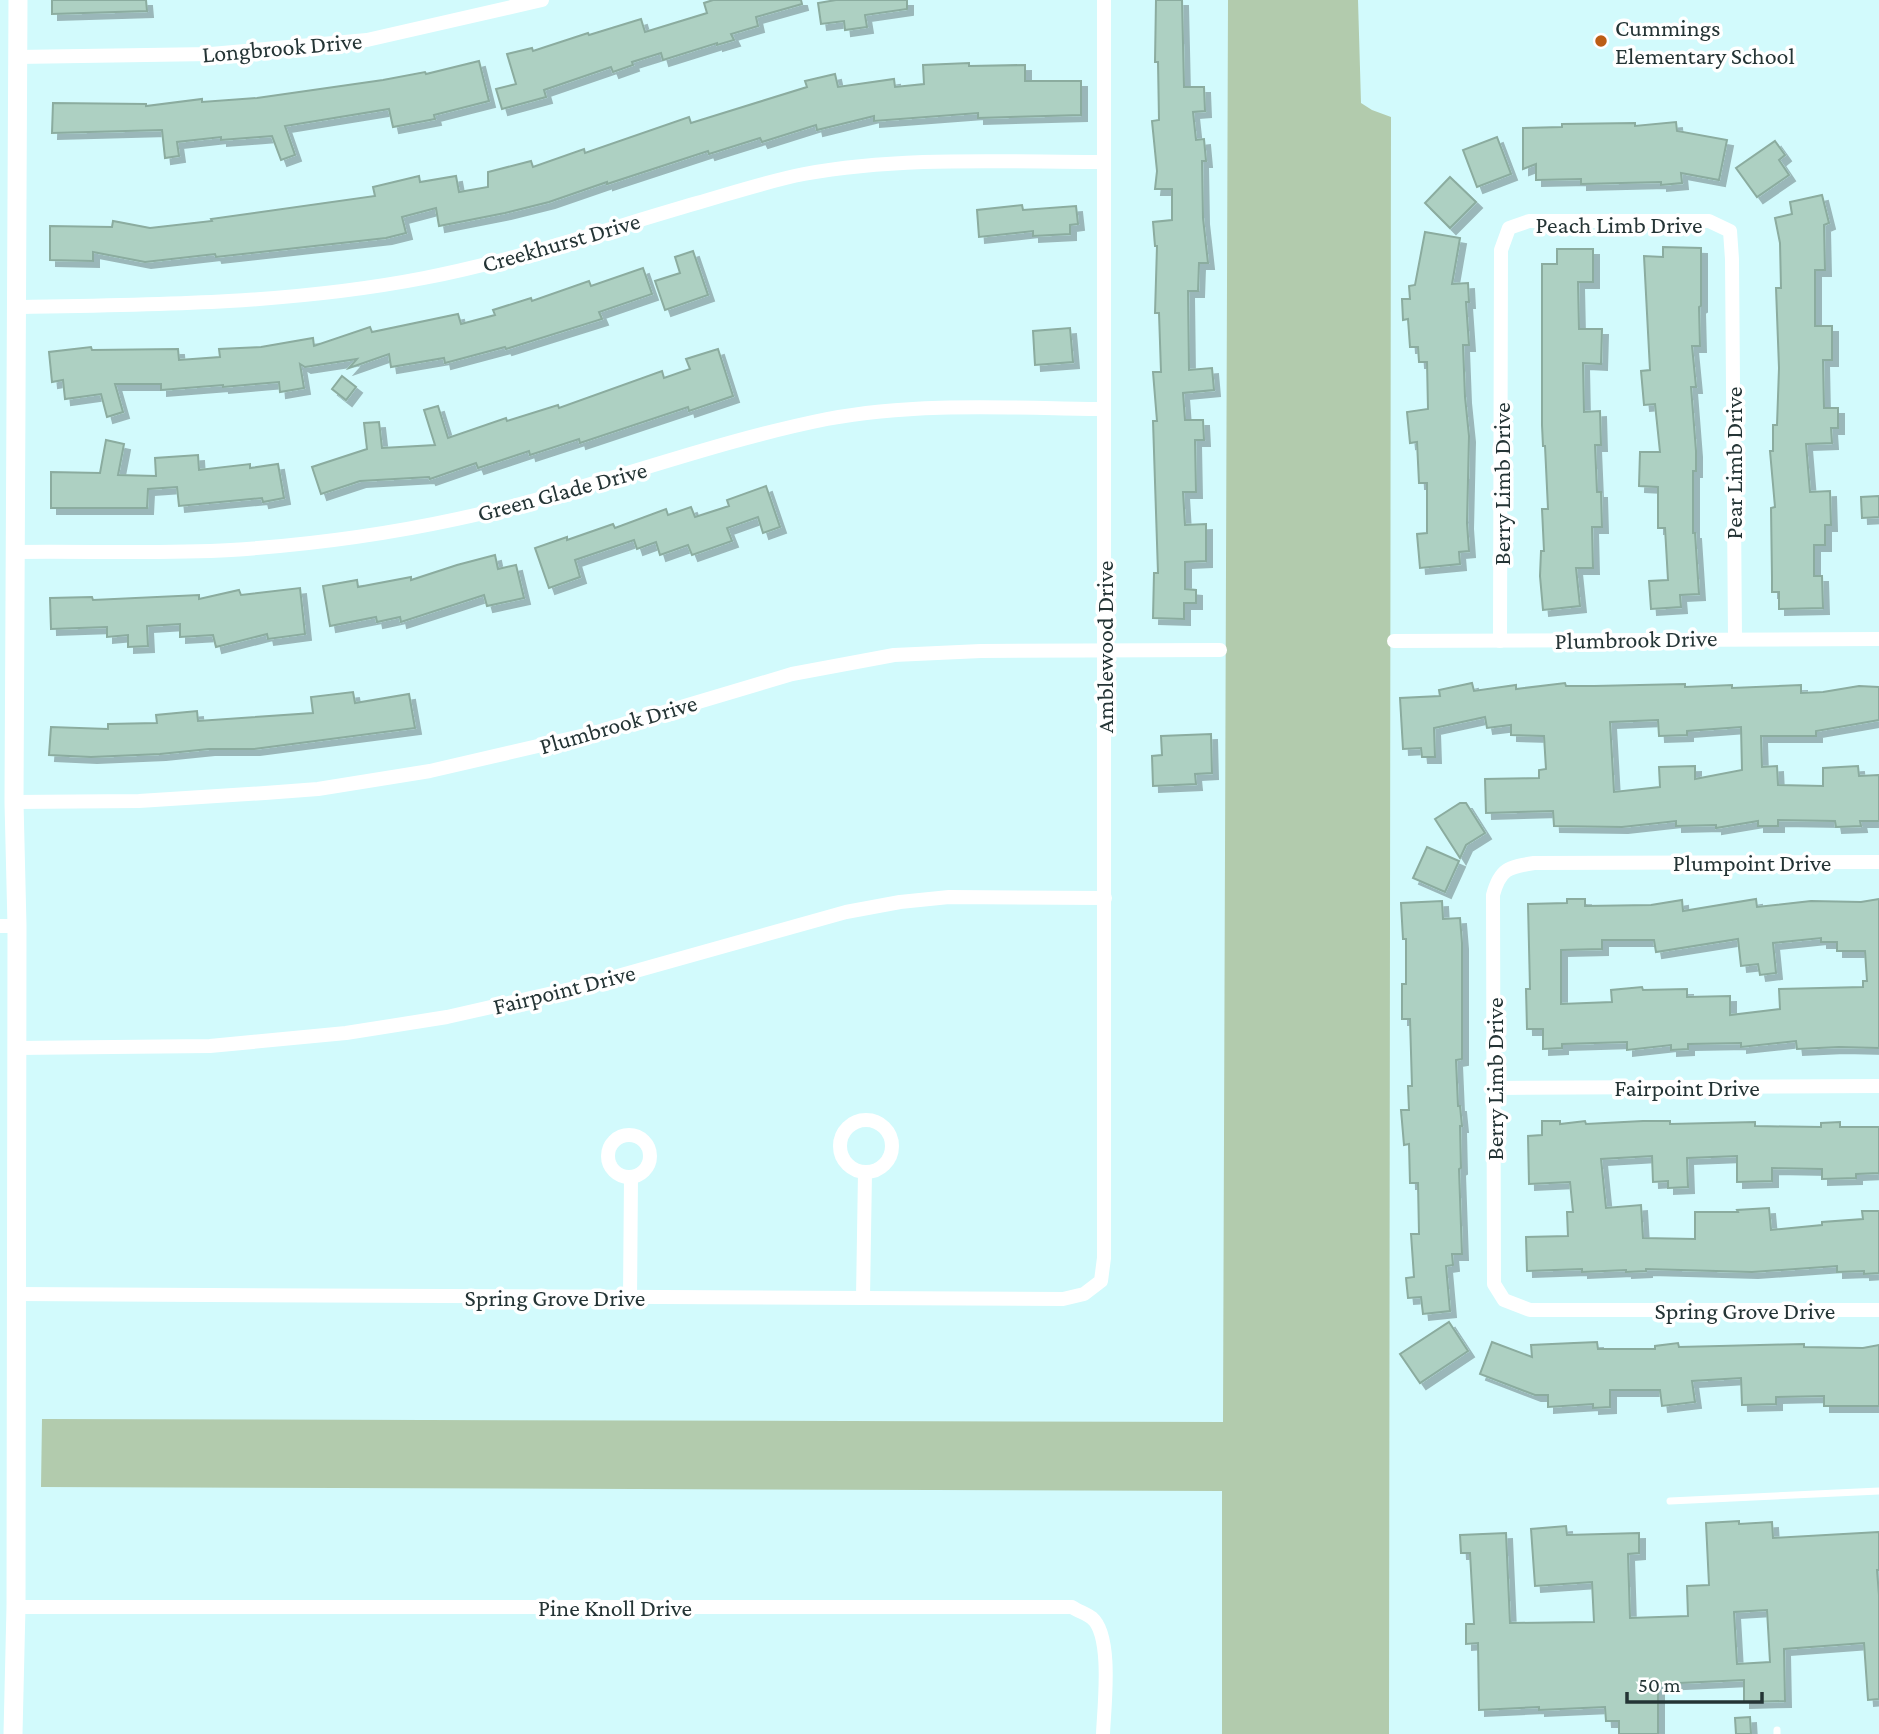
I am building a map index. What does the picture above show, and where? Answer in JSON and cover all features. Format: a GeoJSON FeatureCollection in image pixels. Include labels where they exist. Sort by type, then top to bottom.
{"type":"FeatureCollection","features":[{"type":"Feature","properties":{"kind":"street"},"geometry":{"type":"LineString","coordinates":[[13,1734],[16,1607],[16,1048],[8,926],[14,802],[18,0]]}},
{"type":"Feature","properties":{"kind":"street","name":"Longbrook Drive"},"geometry":{"type":"LineString","coordinates":[[17,57],[211,54],[367,40],[542,0]]}},
{"type":"Feature","properties":{"kind":"street","name":"Amblewood Drive"},"geometry":{"type":"LineString","coordinates":[[1091,1288],[1101,1281],[1104,1258],[1104,0]]}},
{"type":"Feature","properties":{"kind":"street","name":"Creekhurst Drive"},"geometry":{"type":"LineString","coordinates":[[16,307],[180,305],[257,300],[424,278],[510,257],[749,188],[804,174],[840,169],[915,161],[1103,162]]}},
{"type":"Feature","properties":{"kind":"street","name":"Peach Limb Drive"},"geometry":{"type":"LineString","coordinates":[[1501,326],[1501,250],[1509,228],[1529,221],[1709,221],[1730,231],[1732,287]]}},
{"type":"Feature","properties":{"kind":"street","name":"Pear Limb Drive"},"geometry":{"type":"LineString","coordinates":[[1732,287],[1735,638]]}},
{"type":"Feature","properties":{"kind":"street","name":"Berry Limb Drive"},"geometry":{"type":"LineString","coordinates":[[1500,641],[1501,326]]}},
{"type":"Feature","properties":{"kind":"street","name":"Green Glade Drive"},"geometry":{"type":"LineString","coordinates":[[15,552],[229,550],[357,537],[458,519],[527,503],[765,433],[827,419],[879,411],[933,408],[1104,409]]}},
{"type":"Feature","properties":{"kind":"street","name":"Plumbrook Drive"},"geometry":{"type":"LineString","coordinates":[[1394,641],[1879,639]]}},
{"type":"Feature","properties":{"kind":"street","name":"Plumbrook Drive"},"geometry":{"type":"LineString","coordinates":[[14,802],[139,801],[318,789],[430,771],[545,746],[792,674],[862,660],[931,652],[1220,650]]}},
{"type":"Feature","properties":{"kind":"street","name":"Plumpoint Drive"},"geometry":{"type":"LineString","coordinates":[[1625,863],[1879,862]]}},
{"type":"Feature","properties":{"kind":"street","name":"Berry Limb Drive"},"geometry":{"type":"LineString","coordinates":[[1611,1310],[1530,1310],[1504,1300],[1494,1284],[1493,895],[1498,877],[1512,866],[1534,863],[1625,863]]}},
{"type":"Feature","properties":{"kind":"street","name":"Fairpoint Drive"},"geometry":{"type":"LineString","coordinates":[[16,1048],[210,1045],[346,1033],[447,1017],[575,988],[796,924],[887,905],[961,897],[1105,898]]}},
{"type":"Feature","properties":{"kind":"street","name":"Fairpoint Drive"},"geometry":{"type":"LineString","coordinates":[[1495,1088],[1879,1086]]}},
{"type":"Feature","properties":{"kind":"street"},"geometry":{"type":"LineString","coordinates":[[863,1298],[865,1172]]}},
{"type":"Feature","properties":{"kind":"street"},"geometry":{"type":"LineString","coordinates":[[630,1298],[631,1177]]}},
{"type":"Feature","properties":{"kind":"street","name":"Spring Grove Drive"},"geometry":{"type":"LineString","coordinates":[[16,1294],[1063,1299],[1084,1294],[1091,1288]]}},
{"type":"Feature","properties":{"kind":"street","name":"Spring Grove Drive"},"geometry":{"type":"LineString","coordinates":[[1611,1310],[1879,1310]]}},
{"type":"Feature","properties":{"kind":"street","name":"Pine Knoll Drive"},"geometry":{"type":"LineString","coordinates":[[16,1607],[1072,1607],[1094,1619],[1102,1637],[1103,1734]]}},
{"type":"Feature","properties":{"kind":"lane"},"geometry":{"type":"LineString","coordinates":[[1670,1501],[1879,1492]]}},
{"type":"Feature","properties":{"kind":"green space"},"geometry":{"type":"Polygon","coordinates":[[[1228,0],[1358,0],[1361,103],[1391,117],[1389,1734],[1222,1734],[1222,1491],[41,1487],[42,1419],[1223,1422],[1228,0]]]}},
{"type":"Feature","properties":{"kind":"building"},"geometry":{"type":"Polygon","coordinates":[[[52,0],[146,0],[147,11],[52,14],[52,0]]]}},
{"type":"Feature","properties":{"kind":"building"},"geometry":{"type":"Polygon","coordinates":[[[713,0],[801,0],[802,4],[756,17],[758,26],[731,34],[734,40],[663,60],[661,53],[632,62],[633,65],[613,72],[611,67],[544,90],[546,97],[502,109],[496,89],[516,84],[507,54],[532,48],[533,51],[641,19],[645,32],[707,13],[704,3],[713,0]]]}},
{"type":"Feature","properties":{"kind":"building"},"geometry":{"type":"Polygon","coordinates":[[[836,0],[907,0],[907,9],[865,15],[867,27],[845,30],[844,21],[821,24],[818,3],[836,0]]]}},
{"type":"Feature","properties":{"kind":"building"},"geometry":{"type":"Polygon","coordinates":[[[1156,0],[1182,0],[1184,87],[1204,87],[1205,111],[1193,112],[1196,140],[1204,139],[1206,161],[1202,161],[1203,218],[1208,263],[1199,263],[1198,291],[1188,291],[1189,370],[1212,368],[1214,390],[1183,393],[1185,420],[1203,420],[1204,440],[1195,440],[1196,492],[1183,492],[1185,525],[1206,524],[1206,561],[1185,562],[1185,589],[1196,590],[1196,603],[1184,603],[1184,619],[1153,618],[1154,573],[1158,573],[1153,421],[1157,421],[1153,372],[1161,372],[1159,313],[1155,313],[1157,246],[1153,222],[1172,220],[1172,189],[1155,189],[1157,171],[1152,121],[1159,120],[1158,62],[1155,62],[1156,0]]]}},
{"type":"Feature","properties":{"kind":"building"},"geometry":{"type":"Polygon","coordinates":[[[479,61],[489,101],[434,115],[435,119],[393,127],[389,109],[285,126],[295,155],[281,160],[272,136],[221,140],[221,137],[177,142],[179,156],[165,158],[162,130],[52,133],[53,103],[146,106],[202,99],[202,102],[257,98],[425,72],[426,74],[479,61]]]}},
{"type":"Feature","properties":{"kind":"building"},"geometry":{"type":"Polygon","coordinates":[[[969,63],[969,66],[1025,65],[1025,81],[1081,81],[1081,115],[978,118],[978,113],[874,121],[874,116],[817,130],[816,125],[762,142],[760,138],[709,154],[708,151],[549,202],[505,213],[439,226],[436,208],[402,217],[406,233],[386,238],[145,262],[93,252],[93,261],[50,260],[50,226],[112,227],[113,221],[150,228],[212,221],[211,219],[375,196],[373,187],[419,176],[420,182],[456,176],[459,192],[488,187],[488,172],[531,161],[533,167],[584,149],[585,153],[689,117],[691,123],[807,87],[805,81],[835,74],[838,87],[894,79],[895,87],[924,84],[923,65],[969,63]]]}},
{"type":"Feature","properties":{"kind":"building"},"geometry":{"type":"Polygon","coordinates":[[[1676,122],[1677,131],[1727,140],[1719,180],[1681,173],[1682,183],[1581,184],[1581,179],[1536,180],[1536,164],[1523,169],[1523,128],[1562,127],[1562,124],[1635,123],[1635,126],[1676,122]]]}},
{"type":"Feature","properties":{"kind":"building"},"geometry":{"type":"Polygon","coordinates":[[[1497,137],[1511,174],[1477,187],[1463,150],[1497,137]]]}},
{"type":"Feature","properties":{"kind":"building"},"geometry":{"type":"Polygon","coordinates":[[[1775,141],[1785,155],[1779,160],[1789,175],[1757,197],[1736,168],[1775,141]]]}},
{"type":"Feature","properties":{"kind":"building"},"geometry":{"type":"Polygon","coordinates":[[[1450,177],[1476,202],[1450,228],[1425,203],[1450,177]]]}},
{"type":"Feature","properties":{"kind":"building"},"geometry":{"type":"Polygon","coordinates":[[[1822,195],[1829,223],[1824,225],[1825,270],[1815,270],[1815,326],[1832,326],[1832,360],[1823,360],[1824,408],[1838,408],[1838,428],[1831,428],[1832,443],[1806,444],[1810,492],[1830,491],[1831,525],[1825,525],[1825,545],[1814,545],[1814,576],[1822,576],[1823,608],[1779,609],[1779,592],[1772,592],[1771,508],[1775,507],[1770,451],[1773,451],[1773,425],[1777,425],[1779,368],[1776,288],[1781,288],[1780,243],[1775,218],[1792,214],[1790,202],[1822,195]]]}},
{"type":"Feature","properties":{"kind":"building"},"geometry":{"type":"Polygon","coordinates":[[[1022,205],[1023,210],[1076,206],[1078,224],[1070,225],[1070,234],[1033,236],[1033,231],[979,237],[977,210],[1022,205]]]}},
{"type":"Feature","properties":{"kind":"building"},"geometry":{"type":"Polygon","coordinates":[[[1425,232],[1460,238],[1452,284],[1468,283],[1469,302],[1466,302],[1469,345],[1463,345],[1469,436],[1469,551],[1459,552],[1460,564],[1420,568],[1417,534],[1427,533],[1427,483],[1419,483],[1417,442],[1410,443],[1407,412],[1428,409],[1427,362],[1419,362],[1418,347],[1410,347],[1408,319],[1403,320],[1402,299],[1410,299],[1409,286],[1415,285],[1425,232]]]}},
{"type":"Feature","properties":{"kind":"building"},"geometry":{"type":"Polygon","coordinates":[[[1663,247],[1701,248],[1700,346],[1692,346],[1696,387],[1691,387],[1696,451],[1696,471],[1693,471],[1693,533],[1699,594],[1680,595],[1681,607],[1651,609],[1649,581],[1668,580],[1665,528],[1658,528],[1658,487],[1639,486],[1640,452],[1660,452],[1655,404],[1644,405],[1641,371],[1650,370],[1644,256],[1663,257],[1663,247]]]}},
{"type":"Feature","properties":{"kind":"building"},"geometry":{"type":"Polygon","coordinates":[[[1557,249],[1593,249],[1593,282],[1578,282],[1579,329],[1602,329],[1601,364],[1583,363],[1584,412],[1600,411],[1601,445],[1595,445],[1602,527],[1592,527],[1593,568],[1576,568],[1580,606],[1543,610],[1540,576],[1541,551],[1544,551],[1542,509],[1548,509],[1542,425],[1542,264],[1557,264],[1557,249]]]}},
{"type":"Feature","properties":{"kind":"building"},"geometry":{"type":"Polygon","coordinates":[[[693,251],[708,295],[665,310],[655,281],[680,273],[675,257],[693,251]]]}},
{"type":"Feature","properties":{"kind":"building"},"geometry":{"type":"Polygon","coordinates":[[[643,268],[652,294],[599,312],[602,319],[506,349],[505,347],[445,363],[444,358],[391,367],[389,354],[349,368],[357,359],[305,367],[300,364],[304,388],[280,392],[279,382],[161,390],[161,384],[115,384],[123,412],[107,417],[101,394],[65,399],[63,380],[52,382],[49,352],[91,347],[92,350],[178,349],[179,360],[220,357],[219,349],[261,347],[313,338],[314,346],[370,327],[372,332],[458,314],[461,324],[495,315],[493,310],[531,298],[532,301],[589,281],[591,286],[643,268]]]}},
{"type":"Feature","properties":{"kind":"building"},"geometry":{"type":"Polygon","coordinates":[[[1070,328],[1073,362],[1035,365],[1033,331],[1070,328]]]}},
{"type":"Feature","properties":{"kind":"building"},"geometry":{"type":"Polygon","coordinates":[[[718,349],[733,396],[689,411],[688,407],[580,443],[579,439],[530,455],[529,451],[478,468],[476,463],[430,479],[360,481],[321,494],[312,467],[367,449],[364,423],[379,422],[382,448],[435,445],[424,410],[438,406],[448,438],[506,418],[507,421],[558,405],[559,408],[662,371],[664,378],[690,369],[686,359],[718,349]]]}},
{"type":"Feature","properties":{"kind":"building"},"geometry":{"type":"Polygon","coordinates":[[[342,376],[356,387],[346,400],[332,389],[342,376]]]}},
{"type":"Feature","properties":{"kind":"building"},"geometry":{"type":"Polygon","coordinates":[[[106,440],[124,444],[118,475],[156,476],[155,458],[198,455],[199,470],[250,464],[250,468],[278,464],[284,498],[263,502],[262,498],[179,506],[177,487],[148,489],[147,508],[51,508],[51,472],[100,473],[106,440]]]}},
{"type":"Feature","properties":{"kind":"building"},"geometry":{"type":"Polygon","coordinates":[[[766,486],[780,527],[763,533],[758,517],[727,528],[732,541],[692,555],[688,545],[660,555],[656,542],[637,549],[634,540],[575,560],[580,577],[549,588],[535,548],[613,524],[615,528],[666,509],[668,515],[691,507],[695,517],[729,506],[727,500],[766,486]]]}},
{"type":"Feature","properties":{"kind":"building"},"geometry":{"type":"Polygon","coordinates":[[[1879,496],[1879,517],[1862,518],[1861,497],[1879,496]]]}},
{"type":"Feature","properties":{"kind":"building"},"geometry":{"type":"Polygon","coordinates":[[[495,555],[498,569],[516,565],[524,598],[487,606],[484,595],[401,622],[400,617],[377,622],[376,617],[330,626],[323,586],[357,580],[358,587],[411,577],[411,580],[495,555]]]}},
{"type":"Feature","properties":{"kind":"building"},"geometry":{"type":"Polygon","coordinates":[[[300,588],[305,634],[268,639],[267,634],[216,647],[213,635],[180,637],[180,624],[147,626],[148,646],[128,647],[128,635],[107,637],[107,627],[51,629],[50,598],[92,597],[93,600],[199,595],[199,599],[239,590],[241,595],[300,588]]]}},
{"type":"Feature","properties":{"kind":"building"},"geometry":{"type":"Polygon","coordinates":[[[1472,683],[1474,691],[1516,685],[1516,689],[1565,683],[1566,686],[1732,685],[1732,688],[1801,685],[1801,693],[1859,686],[1879,687],[1879,720],[1816,731],[1816,736],[1761,736],[1762,767],[1777,766],[1778,785],[1823,786],[1823,768],[1858,766],[1859,776],[1879,775],[1879,821],[1860,821],[1861,826],[1836,827],[1835,821],[1778,820],[1778,826],[1758,826],[1758,821],[1716,828],[1716,825],[1676,826],[1676,821],[1622,827],[1554,826],[1553,811],[1486,813],[1485,779],[1539,778],[1539,770],[1546,769],[1544,736],[1511,735],[1511,725],[1487,728],[1485,717],[1434,728],[1435,757],[1422,757],[1421,748],[1403,749],[1400,698],[1440,696],[1439,690],[1472,683]],[[1658,720],[1610,722],[1614,792],[1660,787],[1659,767],[1695,766],[1695,779],[1742,770],[1741,727],[1659,736],[1658,720]]]}},
{"type":"Feature","properties":{"kind":"building"},"geometry":{"type":"Polygon","coordinates":[[[353,692],[355,703],[409,694],[415,728],[254,749],[209,749],[91,757],[49,755],[51,727],[108,729],[108,724],[157,723],[156,715],[197,711],[198,721],[313,713],[311,697],[353,692]]]}},
{"type":"Feature","properties":{"kind":"building"},"geometry":{"type":"Polygon","coordinates":[[[1211,734],[1212,773],[1195,774],[1196,784],[1153,786],[1152,756],[1162,755],[1161,736],[1211,734]]]}},
{"type":"Feature","properties":{"kind":"building"},"geometry":{"type":"Polygon","coordinates":[[[1460,803],[1466,803],[1485,833],[1466,845],[1460,858],[1435,819],[1460,803]]]}},
{"type":"Feature","properties":{"kind":"building"},"geometry":{"type":"Polygon","coordinates":[[[1427,847],[1459,861],[1445,892],[1413,878],[1427,847]]]}},
{"type":"Feature","properties":{"kind":"building"},"geometry":{"type":"Polygon","coordinates":[[[1567,899],[1585,899],[1585,906],[1651,905],[1682,900],[1683,911],[1756,899],[1757,907],[1811,901],[1861,902],[1879,899],[1879,1048],[1797,1049],[1796,1041],[1741,1047],[1741,1043],[1688,1044],[1688,1049],[1671,1050],[1671,1045],[1627,1050],[1627,1042],[1562,1044],[1562,1048],[1543,1049],[1543,1029],[1527,1029],[1526,989],[1530,989],[1528,904],[1567,903],[1567,899]],[[1821,938],[1773,943],[1776,973],[1760,975],[1758,964],[1741,966],[1738,939],[1656,952],[1654,940],[1602,940],[1602,949],[1561,950],[1561,1004],[1612,1002],[1611,990],[1642,987],[1643,990],[1687,989],[1687,997],[1730,996],[1730,1015],[1780,1009],[1779,989],[1863,987],[1863,981],[1867,981],[1865,951],[1837,951],[1837,942],[1821,942],[1821,938]]]}},
{"type":"Feature","properties":{"kind":"building"},"geometry":{"type":"Polygon","coordinates":[[[1442,901],[1443,919],[1460,918],[1462,943],[1462,1059],[1456,1060],[1458,1106],[1462,1126],[1459,1169],[1462,1254],[1452,1254],[1453,1265],[1446,1266],[1450,1311],[1423,1314],[1421,1297],[1408,1298],[1406,1278],[1414,1277],[1411,1234],[1419,1234],[1418,1183],[1410,1183],[1409,1144],[1404,1145],[1401,1110],[1409,1110],[1408,1086],[1412,1086],[1410,1019],[1402,1019],[1402,984],[1406,984],[1406,939],[1403,939],[1401,903],[1442,901]]]}},
{"type":"Feature","properties":{"kind":"building"},"geometry":{"type":"Polygon","coordinates":[[[1542,1121],[1560,1121],[1560,1124],[1585,1121],[1586,1124],[1643,1121],[1670,1121],[1670,1124],[1755,1122],[1755,1126],[1821,1127],[1821,1123],[1840,1122],[1840,1127],[1879,1127],[1879,1173],[1856,1174],[1856,1178],[1822,1179],[1822,1169],[1772,1168],[1772,1181],[1737,1182],[1737,1156],[1687,1158],[1688,1187],[1668,1188],[1668,1181],[1653,1182],[1652,1156],[1601,1159],[1606,1208],[1641,1205],[1643,1238],[1695,1239],[1695,1212],[1738,1212],[1737,1210],[1769,1208],[1771,1230],[1863,1219],[1862,1211],[1879,1211],[1879,1273],[1837,1272],[1837,1266],[1752,1272],[1646,1269],[1626,1272],[1582,1272],[1582,1269],[1527,1271],[1526,1237],[1568,1236],[1567,1212],[1573,1212],[1570,1182],[1529,1184],[1528,1136],[1542,1135],[1542,1121]]]}},
{"type":"Feature","properties":{"kind":"building"},"geometry":{"type":"Polygon","coordinates":[[[1449,1322],[1468,1351],[1420,1383],[1400,1354],[1449,1322]]]}},
{"type":"Feature","properties":{"kind":"building"},"geometry":{"type":"Polygon","coordinates":[[[1492,1342],[1532,1357],[1531,1345],[1597,1342],[1598,1349],[1655,1349],[1655,1346],[1678,1343],[1679,1347],[1804,1344],[1804,1347],[1863,1348],[1879,1345],[1879,1406],[1824,1406],[1824,1396],[1776,1397],[1776,1404],[1742,1405],[1741,1378],[1692,1381],[1695,1402],[1662,1406],[1660,1390],[1610,1390],[1610,1407],[1593,1408],[1593,1404],[1548,1407],[1548,1395],[1535,1395],[1480,1374],[1492,1342]]]}},
{"type":"Feature","properties":{"kind":"building"},"geometry":{"type":"Polygon","coordinates":[[[1772,1522],[1773,1538],[1879,1532],[1879,1699],[1868,1700],[1864,1643],[1784,1649],[1785,1701],[1744,1702],[1744,1680],[1658,1684],[1658,1734],[1619,1734],[1619,1721],[1606,1721],[1605,1707],[1479,1710],[1478,1643],[1466,1644],[1466,1624],[1474,1624],[1470,1553],[1461,1553],[1460,1535],[1506,1533],[1510,1623],[1594,1622],[1592,1582],[1535,1586],[1531,1529],[1566,1526],[1567,1535],[1639,1533],[1639,1553],[1628,1554],[1630,1618],[1688,1616],[1687,1586],[1709,1585],[1706,1523],[1772,1522]],[[1767,1610],[1734,1612],[1737,1664],[1770,1662],[1767,1610]]]}},
{"type":"Feature","properties":{"kind":"building"},"geometry":{"type":"Polygon","coordinates":[[[1750,1717],[1751,1734],[1736,1734],[1735,1718],[1750,1717]]]}},
{"type":"Feature","properties":{"kind":"place","name":"Cummings Elementary School"},"geometry":{"type":"Point","coordinates":[1601,41]}}]}
